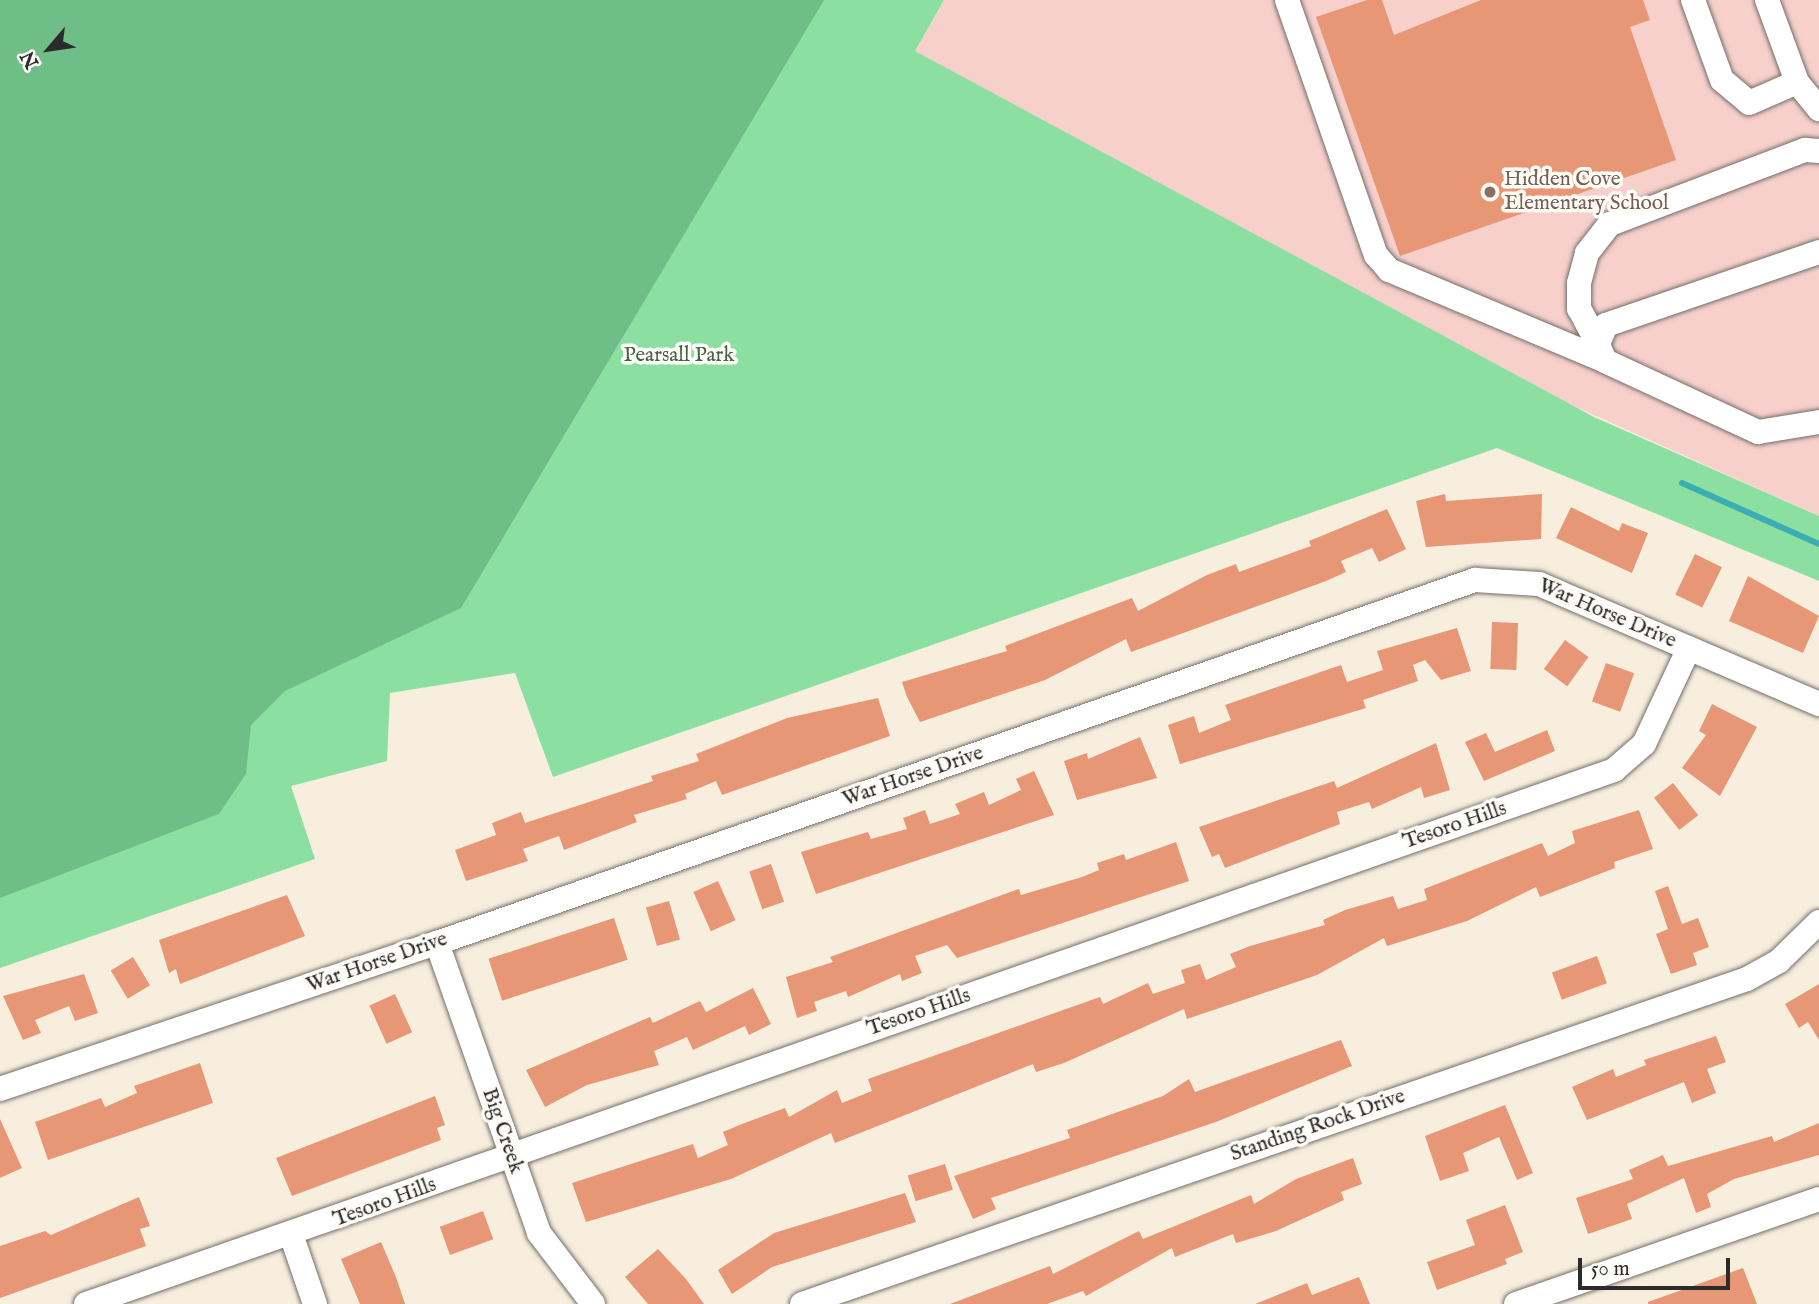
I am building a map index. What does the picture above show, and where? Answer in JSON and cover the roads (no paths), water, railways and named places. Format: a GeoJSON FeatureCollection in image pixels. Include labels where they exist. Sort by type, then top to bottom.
{"type":"FeatureCollection","features":[{"type":"Feature","properties":{"kind":"street"},"geometry":{"type":"LineString","coordinates":[[1287,0],[1376,255],[1390,270],[1601,352],[1758,432],[1819,422]]}},
{"type":"Feature","properties":{"kind":"street"},"geometry":{"type":"LineString","coordinates":[[1693,0],[1722,80],[1749,103],[1797,82]]}},
{"type":"Feature","properties":{"kind":"street"},"geometry":{"type":"LineString","coordinates":[[1766,0],[1797,82],[1819,109]]}},
{"type":"Feature","properties":{"kind":"street"},"geometry":{"type":"LineString","coordinates":[[1601,352],[1579,309],[1580,282],[1587,253],[1610,224],[1805,150],[1819,151]]}},
{"type":"Feature","properties":{"kind":"street"},"geometry":{"type":"LineString","coordinates":[[1601,352],[1606,325],[1819,252]]}},
{"type":"Feature","properties":{"kind":"street","name":"War Horse Drive"},"geometry":{"type":"LineString","coordinates":[[0,1089],[436,943],[1475,580],[1539,584],[1819,704]]}},
{"type":"Feature","properties":{"kind":"street","name":"Tesoro Hills"},"geometry":{"type":"LineString","coordinates":[[86,1304],[292,1237],[511,1156],[1614,771],[1644,744],[1689,648]]}},
{"type":"Feature","properties":{"kind":"street","name":"Standing Rock Drive"},"geometry":{"type":"LineString","coordinates":[[802,1304],[1747,979],[1779,961],[1819,922]]}},
{"type":"Feature","properties":{"kind":"street","name":"Big Creek"},"geometry":{"type":"LineString","coordinates":[[436,943],[539,1233],[593,1304]]}},
{"type":"Feature","properties":{"kind":"street"},"geometry":{"type":"LineString","coordinates":[[1516,1304],[1819,1199]]}},
{"type":"Feature","properties":{"kind":"street"},"geometry":{"type":"LineString","coordinates":[[292,1237],[315,1304]]}},
{"type":"Feature","properties":{"kind":"waterway"},"geometry":{"type":"LineString","coordinates":[[1682,483],[1819,544]]}},
{"type":"Feature","properties":{"kind":"place","name":"Hidden Cove Elementary School"},"geometry":{"type":"Point","coordinates":[1490,192]}},
{"type":"Feature","properties":{"kind":"park label","name":"Pearsall Park"},"geometry":{"type":"Point","coordinates":[679,356]}}]}
